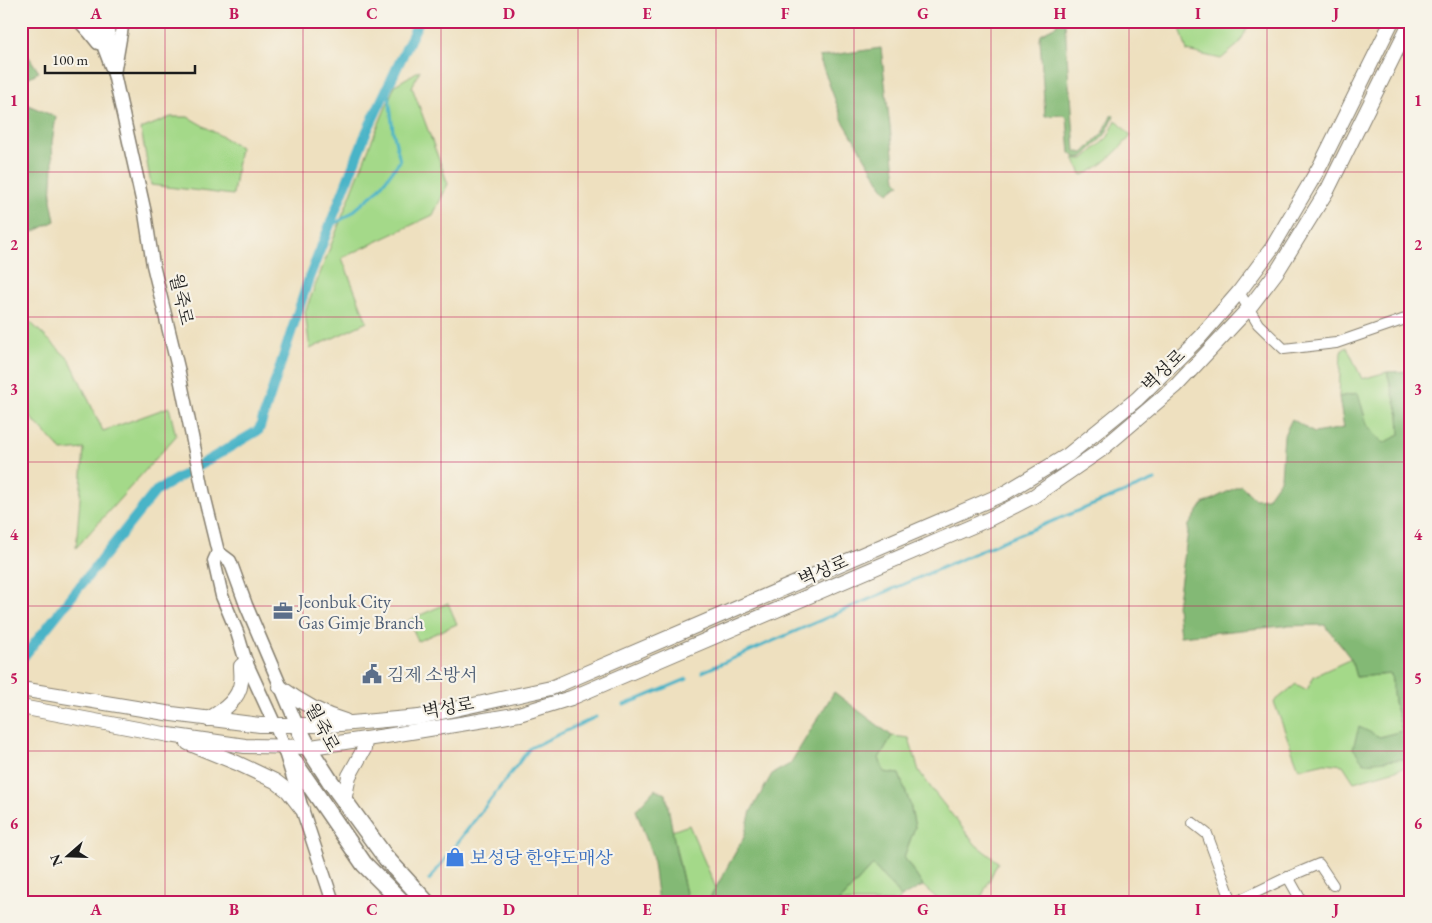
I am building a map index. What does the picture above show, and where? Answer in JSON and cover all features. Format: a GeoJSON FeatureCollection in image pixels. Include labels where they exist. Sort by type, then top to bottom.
{"type":"FeatureCollection","features":[{"type":"Feature","properties":{"kind":"main road","name":"벽성로"},"geometry":{"type":"LineString","coordinates":[[21,689],[208,719],[274,726],[329,725],[419,717],[551,688],[1003,494],[1068,454],[1138,399],[1200,337],[1239,292],[1272,248],[1320,166],[1392,21]]}},
{"type":"Feature","properties":{"kind":"main road","name":"벽성로"},"geometry":{"type":"LineString","coordinates":[[21,707],[244,746],[308,747],[442,728],[519,714],[571,698],[989,519],[1034,496],[1101,450],[1176,386],[1249,308],[1278,270],[1328,189],[1411,21]]}},
{"type":"Feature","properties":{"kind":"main road"},"geometry":{"type":"LineString","coordinates":[[208,719],[233,701],[241,682],[241,666],[246,662]]}},
{"type":"Feature","properties":{"kind":"main road"},"geometry":{"type":"LineString","coordinates":[[280,687],[298,700],[351,723]]}},
{"type":"Feature","properties":{"kind":"main road","name":"월죽로"},"geometry":{"type":"LineString","coordinates":[[297,725],[308,747],[344,801],[386,858],[426,902]]}},
{"type":"Feature","properties":{"kind":"main road"},"geometry":{"type":"LineString","coordinates":[[169,734],[275,781],[288,791],[302,809]]}},
{"type":"Feature","properties":{"kind":"main road"},"geometry":{"type":"LineString","coordinates":[[344,801],[349,776],[364,749],[365,739]]}},
{"type":"Feature","properties":{"kind":"main road","name":"월죽로"},"geometry":{"type":"LineString","coordinates":[[283,746],[364,864],[402,902]]}},
{"type":"Feature","properties":{"kind":"street"},"geometry":{"type":"LineString","coordinates":[[79,21],[106,56]]}},
{"type":"Feature","properties":{"kind":"street"},"geometry":{"type":"LineString","coordinates":[[94,21],[106,56]]}},
{"type":"Feature","properties":{"kind":"street"},"geometry":{"type":"LineString","coordinates":[[107,21],[114,74]]}},
{"type":"Feature","properties":{"kind":"street"},"geometry":{"type":"LineString","coordinates":[[114,74],[123,21]]}},
{"type":"Feature","properties":{"kind":"street","name":"월죽로"},"geometry":{"type":"LineString","coordinates":[[106,56],[114,74],[154,265],[185,398],[209,521],[218,552],[230,561],[246,605],[297,725]]}},
{"type":"Feature","properties":{"kind":"street"},"geometry":{"type":"LineString","coordinates":[[1239,292],[1258,324],[1284,350],[1336,342],[1411,317]]}},
{"type":"Feature","properties":{"kind":"street","name":"월죽로"},"geometry":{"type":"LineString","coordinates":[[218,552],[214,561],[222,596],[237,632],[246,662],[283,746]]}},
{"type":"Feature","properties":{"kind":"street"},"geometry":{"type":"LineString","coordinates":[[283,746],[333,902]]}},
{"type":"Feature","properties":{"kind":"street"},"geometry":{"type":"LineString","coordinates":[[1193,823],[1207,834],[1234,902],[1319,864],[1333,885]]}},
{"type":"Feature","properties":{"kind":"street"},"geometry":{"type":"LineString","coordinates":[[1288,877],[1302,902]]}},
{"type":"Feature","properties":{"kind":"green space"},"geometry":{"type":"Polygon","coordinates":[[[1056,21],[1065,21],[1075,151],[1083,153],[1103,133],[1112,114],[1114,116],[1105,135],[1083,157],[1077,158],[1070,153],[1067,118],[1064,115],[1045,116],[1040,39],[1041,34],[1057,25],[1056,21]]]}},
{"type":"Feature","properties":{"kind":"green space"},"geometry":{"type":"Polygon","coordinates":[[[1178,21],[1251,21],[1239,44],[1221,59],[1187,51],[1178,21]]]}},
{"type":"Feature","properties":{"kind":"green space"},"geometry":{"type":"Polygon","coordinates":[[[21,45],[39,72],[21,83],[21,45]]]}},
{"type":"Feature","properties":{"kind":"green space"},"geometry":{"type":"Polygon","coordinates":[[[881,48],[896,180],[900,184],[888,193],[843,121],[819,57],[881,48]]]}},
{"type":"Feature","properties":{"kind":"green space"},"geometry":{"type":"Polygon","coordinates":[[[420,70],[412,87],[448,184],[433,215],[342,258],[367,322],[310,349],[305,312],[370,145],[395,85],[420,70]]]}},
{"type":"Feature","properties":{"kind":"green space"},"geometry":{"type":"Polygon","coordinates":[[[21,102],[56,117],[52,142],[51,200],[55,221],[29,234],[21,224],[21,102]]]}},
{"type":"Feature","properties":{"kind":"green space"},"geometry":{"type":"Polygon","coordinates":[[[171,117],[188,117],[240,147],[233,195],[151,185],[141,129],[171,117]]]}},
{"type":"Feature","properties":{"kind":"green space"},"geometry":{"type":"Polygon","coordinates":[[[1116,120],[1131,136],[1103,163],[1083,175],[1081,174],[1074,158],[1084,159],[1108,137],[1116,120]]]}},
{"type":"Feature","properties":{"kind":"green space"},"geometry":{"type":"Polygon","coordinates":[[[30,322],[70,360],[103,431],[169,407],[176,436],[76,548],[84,449],[62,451],[21,407],[21,329],[30,322]]]}},
{"type":"Feature","properties":{"kind":"green space"},"geometry":{"type":"Polygon","coordinates":[[[1347,347],[1362,379],[1387,372],[1399,415],[1401,435],[1383,444],[1367,425],[1358,393],[1339,397],[1341,351],[1347,347]]]}},
{"type":"Feature","properties":{"kind":"green space"},"geometry":{"type":"Polygon","coordinates":[[[1411,371],[1411,771],[1406,767],[1405,759],[1364,763],[1353,748],[1359,727],[1380,737],[1402,731],[1394,702],[1391,674],[1356,677],[1351,659],[1325,625],[1282,626],[1180,636],[1177,606],[1189,525],[1203,504],[1241,485],[1255,499],[1267,498],[1281,478],[1284,435],[1292,419],[1314,433],[1344,428],[1339,397],[1358,393],[1367,425],[1383,443],[1400,435],[1399,415],[1387,372],[1411,371]]]}},
{"type":"Feature","properties":{"kind":"green space"},"geometry":{"type":"Polygon","coordinates":[[[448,603],[457,624],[418,641],[409,620],[448,603]]]}},
{"type":"Feature","properties":{"kind":"green space"},"geometry":{"type":"Polygon","coordinates":[[[1351,659],[1356,677],[1391,674],[1394,702],[1402,731],[1380,737],[1405,759],[1406,767],[1354,782],[1343,765],[1325,763],[1299,769],[1274,702],[1296,684],[1307,690],[1314,676],[1351,659]]]}},
{"type":"Feature","properties":{"kind":"green space"},"geometry":{"type":"Polygon","coordinates":[[[834,692],[892,736],[879,758],[884,772],[899,774],[910,804],[915,827],[904,857],[923,886],[901,897],[873,865],[839,902],[706,902],[709,900],[744,837],[751,811],[772,774],[790,764],[834,692]]]}},
{"type":"Feature","properties":{"kind":"green space"},"geometry":{"type":"Polygon","coordinates":[[[892,736],[909,738],[919,771],[934,792],[976,845],[998,862],[980,900],[977,902],[941,902],[923,886],[904,857],[915,827],[910,804],[899,774],[884,772],[879,758],[892,736]]]}},
{"type":"Feature","properties":{"kind":"green space"},"geometry":{"type":"Polygon","coordinates":[[[655,789],[666,794],[676,851],[688,902],[658,902],[652,855],[636,810],[655,789]]]}},
{"type":"Feature","properties":{"kind":"green space"},"geometry":{"type":"Polygon","coordinates":[[[689,825],[716,888],[708,900],[703,902],[688,902],[672,831],[689,825]]]}},
{"type":"Feature","properties":{"kind":"green space"},"geometry":{"type":"Polygon","coordinates":[[[873,865],[901,897],[898,902],[839,902],[873,865]]]}},
{"type":"Feature","properties":{"kind":"waterway"},"geometry":{"type":"LineString","coordinates":[[21,660],[156,491],[259,430],[309,278],[366,133],[419,21]]}},
{"type":"Feature","properties":{"kind":"waterway"},"geometry":{"type":"LineString","coordinates":[[329,227],[349,215],[378,190],[400,161],[393,131],[388,87]]}},
{"type":"Feature","properties":{"kind":"waterway"},"geometry":{"type":"LineString","coordinates":[[702,672],[1003,541],[1155,480]]}},
{"type":"Feature","properties":{"kind":"waterway"},"geometry":{"type":"LineString","coordinates":[[624,705],[687,679]]}},
{"type":"Feature","properties":{"kind":"waterway"},"geometry":{"type":"LineString","coordinates":[[429,880],[530,748],[596,717]]}},
{"type":"Feature","properties":{"kind":"place","name":"Jeonbuk City Gas Gimje Branch"},"geometry":{"type":"Point","coordinates":[283,611]}},
{"type":"Feature","properties":{"kind":"place","name":"김제 소방서"},"geometry":{"type":"Point","coordinates":[372,674]}},
{"type":"Feature","properties":{"kind":"place","name":"보성당 한약도매상"},"geometry":{"type":"Point","coordinates":[455,857]}}]}
